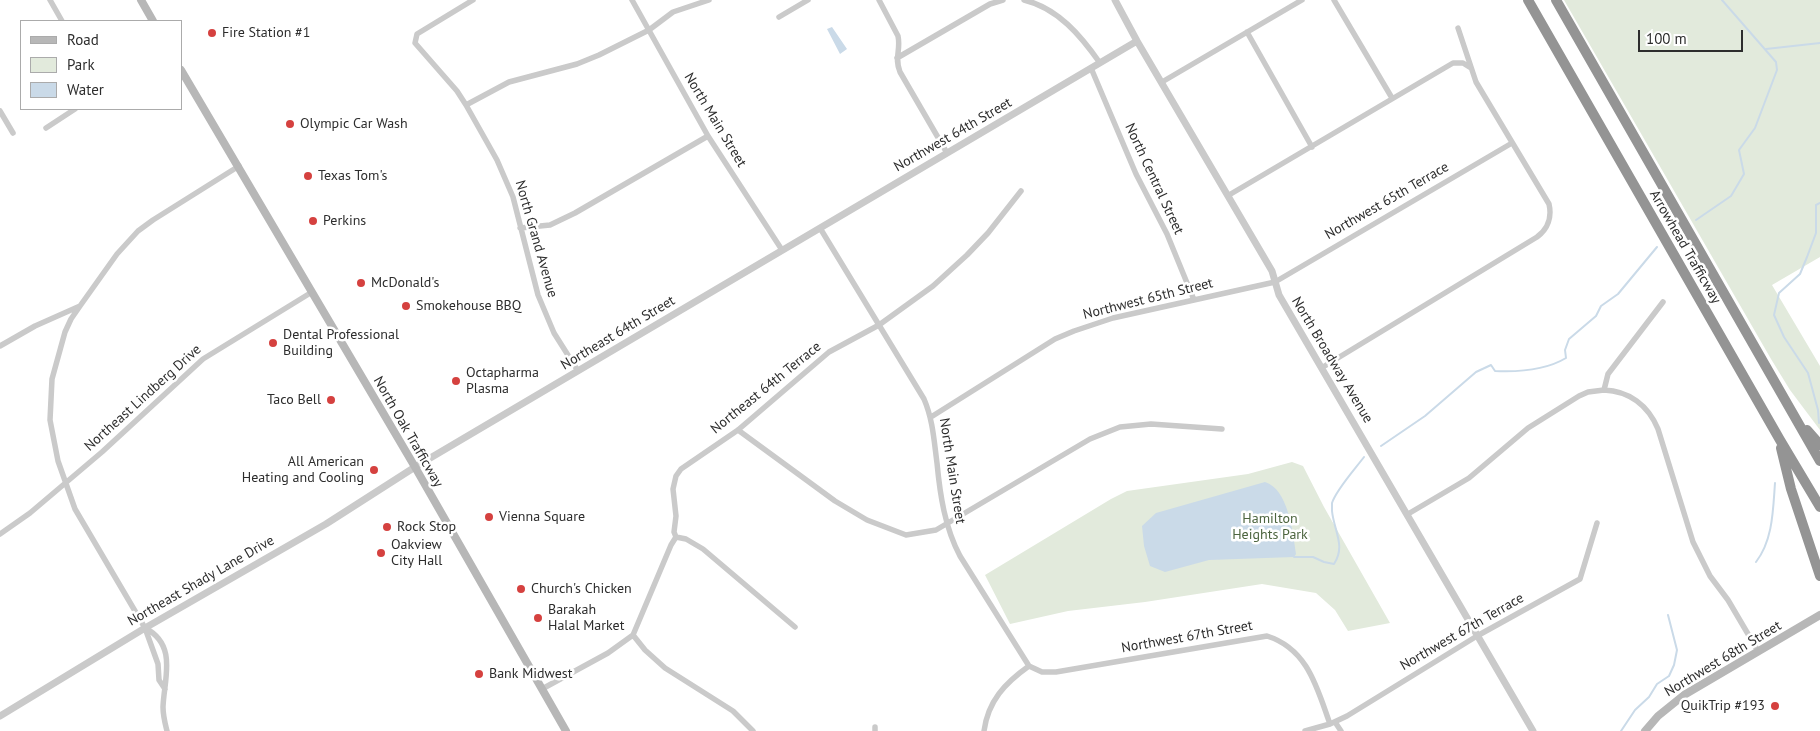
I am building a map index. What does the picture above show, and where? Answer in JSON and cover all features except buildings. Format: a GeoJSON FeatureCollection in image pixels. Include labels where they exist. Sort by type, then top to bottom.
{"type":"FeatureCollection","features":[{"type":"Feature","properties":{"kind":"highway","name":"Arrowhead Trafficway"},"geometry":{"type":"LineString","coordinates":[[1528,0],[1820,507]]}},
{"type":"Feature","properties":{"kind":"highway","name":"Arrowhead Trafficway"},"geometry":{"type":"LineString","coordinates":[[1556,0],[1820,461]]}},
{"type":"Feature","properties":{"kind":"highway"},"geometry":{"type":"LineString","coordinates":[[1793,414],[1820,445]]}},
{"type":"Feature","properties":{"kind":"highway"},"geometry":{"type":"LineString","coordinates":[[1780,440],[1791,489],[1820,576]]}},
{"type":"Feature","properties":{"kind":"main road"},"geometry":{"type":"LineString","coordinates":[[141,0],[152,20]]}},
{"type":"Feature","properties":{"kind":"main road","name":"North Oak Trafficway"},"geometry":{"type":"LineString","coordinates":[[182,72],[415,467],[566,731]]}},
{"type":"Feature","properties":{"kind":"main road","name":"Northwest 68th Street"},"geometry":{"type":"LineString","coordinates":[[1645,731],[1669,706],[1820,615]]}},
{"type":"Feature","properties":{"kind":"street"},"geometry":{"type":"LineString","coordinates":[[50,0],[61,20]]}},
{"type":"Feature","properties":{"kind":"street","name":"North Grand Avenue"},"geometry":{"type":"LineString","coordinates":[[473,0],[417,34],[415,43],[446,77],[466,105],[504,175],[513,197],[532,276],[546,314],[554,333],[578,371]]}},
{"type":"Feature","properties":{"kind":"street","name":"North Main Street"},"geometry":{"type":"LineString","coordinates":[[632,0],[708,136],[782,250]]}},
{"type":"Feature","properties":{"kind":"street"},"geometry":{"type":"LineString","coordinates":[[466,105],[509,82],[577,64],[649,30],[673,12],[709,0]]}},
{"type":"Feature","properties":{"kind":"street"},"geometry":{"type":"LineString","coordinates":[[779,17],[808,0]]}},
{"type":"Feature","properties":{"kind":"street"},"geometry":{"type":"LineString","coordinates":[[879,0],[898,36],[900,43],[897,58],[900,72],[947,153]]}},
{"type":"Feature","properties":{"kind":"street"},"geometry":{"type":"LineString","coordinates":[[897,58],[990,4],[1003,0]]}},
{"type":"Feature","properties":{"kind":"street"},"geometry":{"type":"LineString","coordinates":[[1024,0],[1046,9],[1068,23],[1085,41],[1100,63]]}},
{"type":"Feature","properties":{"kind":"street","name":"North Broadway Avenue"},"geometry":{"type":"LineString","coordinates":[[1115,0],[1137,41],[1272,271],[1280,295],[1533,731]]}},
{"type":"Feature","properties":{"kind":"street"},"geometry":{"type":"LineString","coordinates":[[1162,82],[1302,0]]}},
{"type":"Feature","properties":{"kind":"street"},"geometry":{"type":"LineString","coordinates":[[1334,0],[1392,98]]}},
{"type":"Feature","properties":{"kind":"street"},"geometry":{"type":"LineString","coordinates":[[1322,367],[1537,237],[1548,224],[1549,204],[1476,82],[1458,28]]}},
{"type":"Feature","properties":{"kind":"street"},"geometry":{"type":"LineString","coordinates":[[1247,32],[1312,147]]}},
{"type":"Feature","properties":{"kind":"street","name":"Northwest 64th Street"},"geometry":{"type":"LineString","coordinates":[[782,250],[1137,41]]}},
{"type":"Feature","properties":{"kind":"street"},"geometry":{"type":"LineString","coordinates":[[1229,195],[1453,63],[1462,63],[1471,69]]}},
{"type":"Feature","properties":{"kind":"street","name":"North Central Street"},"geometry":{"type":"LineString","coordinates":[[1091,68],[1136,174],[1167,234],[1194,300]]}},
{"type":"Feature","properties":{"kind":"street"},"geometry":{"type":"LineString","coordinates":[[46,128],[73,110]]}},
{"type":"Feature","properties":{"kind":"street"},"geometry":{"type":"LineString","coordinates":[[0,111],[13,133]]}},
{"type":"Feature","properties":{"kind":"street"},"geometry":{"type":"LineString","coordinates":[[520,228],[550,225],[567,217],[708,136]]}},
{"type":"Feature","properties":{"kind":"street","name":"Northwest 65th Terrace"},"geometry":{"type":"LineString","coordinates":[[1275,282],[1512,143]]}},
{"type":"Feature","properties":{"kind":"street"},"geometry":{"type":"LineString","coordinates":[[165,689],[159,680],[158,664],[144,628],[75,509],[65,484],[53,440],[50,420],[54,365],[71,319],[116,254],[138,231],[153,220],[239,166]]}},
{"type":"Feature","properties":{"kind":"street","name":"Northeast 64th Terrace"},"geometry":{"type":"LineString","coordinates":[[676,537],[674,532],[676,516],[673,489],[676,476],[681,469],[738,430],[829,352],[879,325],[915,300],[950,271],[988,233],[1021,191]]}},
{"type":"Feature","properties":{"kind":"street","name":"North Main Street"},"geometry":{"type":"LineString","coordinates":[[820,228],[924,399],[931,417],[939,482],[947,524],[953,543],[1029,666]]}},
{"type":"Feature","properties":{"kind":"street","name":"Northeast 64th Street"},"geometry":{"type":"LineString","coordinates":[[415,467],[782,250]]}},
{"type":"Feature","properties":{"kind":"street","name":"Northwest 65th Street"},"geometry":{"type":"LineString","coordinates":[[931,417],[1061,336],[1113,318],[1275,282]]}},
{"type":"Feature","properties":{"kind":"street","name":"Northeast Lindberg Drive"},"geometry":{"type":"LineString","coordinates":[[0,534],[30,513],[65,484],[204,359],[312,292]]}},
{"type":"Feature","properties":{"kind":"street"},"geometry":{"type":"LineString","coordinates":[[1604,390],[1608,374],[1663,302]]}},
{"type":"Feature","properties":{"kind":"street"},"geometry":{"type":"LineString","coordinates":[[0,346],[35,326],[80,306]]}},
{"type":"Feature","properties":{"kind":"street"},"geometry":{"type":"LineString","coordinates":[[1408,514],[1469,478],[1528,428],[1579,396],[1588,392],[1617,391],[1632,397],[1651,415],[1658,429],[1693,542],[1710,576],[1728,600],[1758,651]]}},
{"type":"Feature","properties":{"kind":"street"},"geometry":{"type":"LineString","coordinates":[[738,430],[827,495],[867,520],[906,536],[936,530],[1090,439],[1120,426],[1151,424],[1222,429]]}},
{"type":"Feature","properties":{"kind":"street","name":"Northeast Shady Lane Drive"},"geometry":{"type":"LineString","coordinates":[[0,716],[144,628],[326,524],[415,467]]}},
{"type":"Feature","properties":{"kind":"street","name":"Northwest 67th Terrace"},"geometry":{"type":"LineString","coordinates":[[1305,731],[1332,723],[1478,636],[1580,579],[1597,523]]}},
{"type":"Feature","properties":{"kind":"street"},"geometry":{"type":"LineString","coordinates":[[542,689],[608,653],[633,634],[676,537],[695,543],[703,549],[795,627]]}},
{"type":"Feature","properties":{"kind":"street"},"geometry":{"type":"LineString","coordinates":[[144,628],[150,631],[161,643],[166,656],[168,675],[163,713],[167,731]]}},
{"type":"Feature","properties":{"kind":"street"},"geometry":{"type":"LineString","coordinates":[[633,634],[645,650],[665,668],[733,710],[753,731]]}},
{"type":"Feature","properties":{"kind":"street","name":"Northwest 67th Street"},"geometry":{"type":"LineString","coordinates":[[1029,666],[1042,672],[1052,672],[1267,636],[1286,644],[1298,654],[1314,683],[1332,723],[1341,731]]}},
{"type":"Feature","properties":{"kind":"street"},"geometry":{"type":"LineString","coordinates":[[984,731],[986,716],[994,700],[1010,681],[1029,666]]}},
{"type":"Feature","properties":{"kind":"green space"},"geometry":{"type":"Polygon","coordinates":[[[1564,0],[1820,0],[1820,257],[1772,285],[1820,366],[1820,430],[1790,390],[1771,359],[1564,0]]]}},
{"type":"Feature","properties":{"kind":"green space","name":"Hamilton Heights Park"},"geometry":{"type":"Polygon","coordinates":[[[1292,462],[1303,466],[1324,507],[1390,623],[1348,631],[1335,610],[1316,593],[1262,584],[1145,602],[1068,611],[1010,624],[985,575],[1127,491],[1248,474],[1292,462]]]}},
{"type":"Feature","properties":{"kind":"water"},"geometry":{"type":"Polygon","coordinates":[[[832,27],[847,49],[840,54],[827,29],[832,27]]]}},
{"type":"Feature","properties":{"kind":"water"},"geometry":{"type":"Polygon","coordinates":[[[1265,482],[1273,486],[1279,493],[1288,512],[1296,554],[1294,557],[1209,560],[1165,572],[1150,566],[1144,546],[1142,526],[1156,513],[1265,482]]]}},
{"type":"Feature","properties":{"kind":"waterway"},"geometry":{"type":"LineString","coordinates":[[1696,220],[1731,196],[1744,174],[1739,150],[1755,128],[1777,70],[1776,62],[1722,0]]}},
{"type":"Feature","properties":{"kind":"waterway"},"geometry":{"type":"LineString","coordinates":[[1766,49],[1820,43]]}},
{"type":"Feature","properties":{"kind":"waterway"},"geometry":{"type":"LineString","coordinates":[[1819,423],[1818,410],[1808,373],[1784,337],[1774,315],[1779,293],[1800,274],[1807,257],[1816,233],[1816,205],[1820,203]]}},
{"type":"Feature","properties":{"kind":"waterway"},"geometry":{"type":"LineString","coordinates":[[1381,446],[1425,416],[1476,372],[1491,365],[1495,371],[1531,369],[1550,365],[1566,358],[1565,350],[1569,339],[1596,316],[1601,306],[1618,294],[1657,247]]}},
{"type":"Feature","properties":{"kind":"waterway"},"geometry":{"type":"LineString","coordinates":[[1294,557],[1313,557],[1334,564],[1339,551],[1339,545],[1332,503],[1364,457]]}},
{"type":"Feature","properties":{"kind":"waterway"},"geometry":{"type":"LineString","coordinates":[[1756,562],[1762,553],[1769,534],[1773,514],[1775,483]]}},
{"type":"Feature","properties":{"kind":"waterway"},"geometry":{"type":"LineString","coordinates":[[1621,731],[1635,710],[1649,697],[1657,684],[1669,676],[1674,665],[1677,650],[1668,615]]}},
{"type":"Feature","properties":{"kind":"place","name":"Fire Station #1"},"geometry":{"type":"Point","coordinates":[212,33]}},
{"type":"Feature","properties":{"kind":"place","name":"Olympic Car Wash"},"geometry":{"type":"Point","coordinates":[290,124]}},
{"type":"Feature","properties":{"kind":"place","name":"Texas Tom's"},"geometry":{"type":"Point","coordinates":[308,176]}},
{"type":"Feature","properties":{"kind":"place","name":"Perkins"},"geometry":{"type":"Point","coordinates":[313,221]}},
{"type":"Feature","properties":{"kind":"place","name":"McDonald's"},"geometry":{"type":"Point","coordinates":[361,283]}},
{"type":"Feature","properties":{"kind":"place","name":"Smokehouse BBQ"},"geometry":{"type":"Point","coordinates":[406,306]}},
{"type":"Feature","properties":{"kind":"place","name":"Dental Professional Building"},"geometry":{"type":"Point","coordinates":[273,343]}},
{"type":"Feature","properties":{"kind":"place","name":"Octapharma Plasma"},"geometry":{"type":"Point","coordinates":[456,381]}},
{"type":"Feature","properties":{"kind":"place","name":"Taco Bell"},"geometry":{"type":"Point","coordinates":[331,400]}},
{"type":"Feature","properties":{"kind":"place","name":"All American Heating and Cooling"},"geometry":{"type":"Point","coordinates":[374,470]}},
{"type":"Feature","properties":{"kind":"place","name":"Vienna Square"},"geometry":{"type":"Point","coordinates":[489,517]}},
{"type":"Feature","properties":{"kind":"place","name":"Rock Stop"},"geometry":{"type":"Point","coordinates":[387,527]}},
{"type":"Feature","properties":{"kind":"place","name":"Oakview City Hall"},"geometry":{"type":"Point","coordinates":[381,553]}},
{"type":"Feature","properties":{"kind":"place","name":"Church's Chicken"},"geometry":{"type":"Point","coordinates":[521,589]}},
{"type":"Feature","properties":{"kind":"place","name":"Barakah Halal Market"},"geometry":{"type":"Point","coordinates":[538,618]}},
{"type":"Feature","properties":{"kind":"place","name":"Bank Midwest"},"geometry":{"type":"Point","coordinates":[479,674]}},
{"type":"Feature","properties":{"kind":"place","name":"QuikTrip #193"},"geometry":{"type":"Point","coordinates":[1775,706]}}]}
